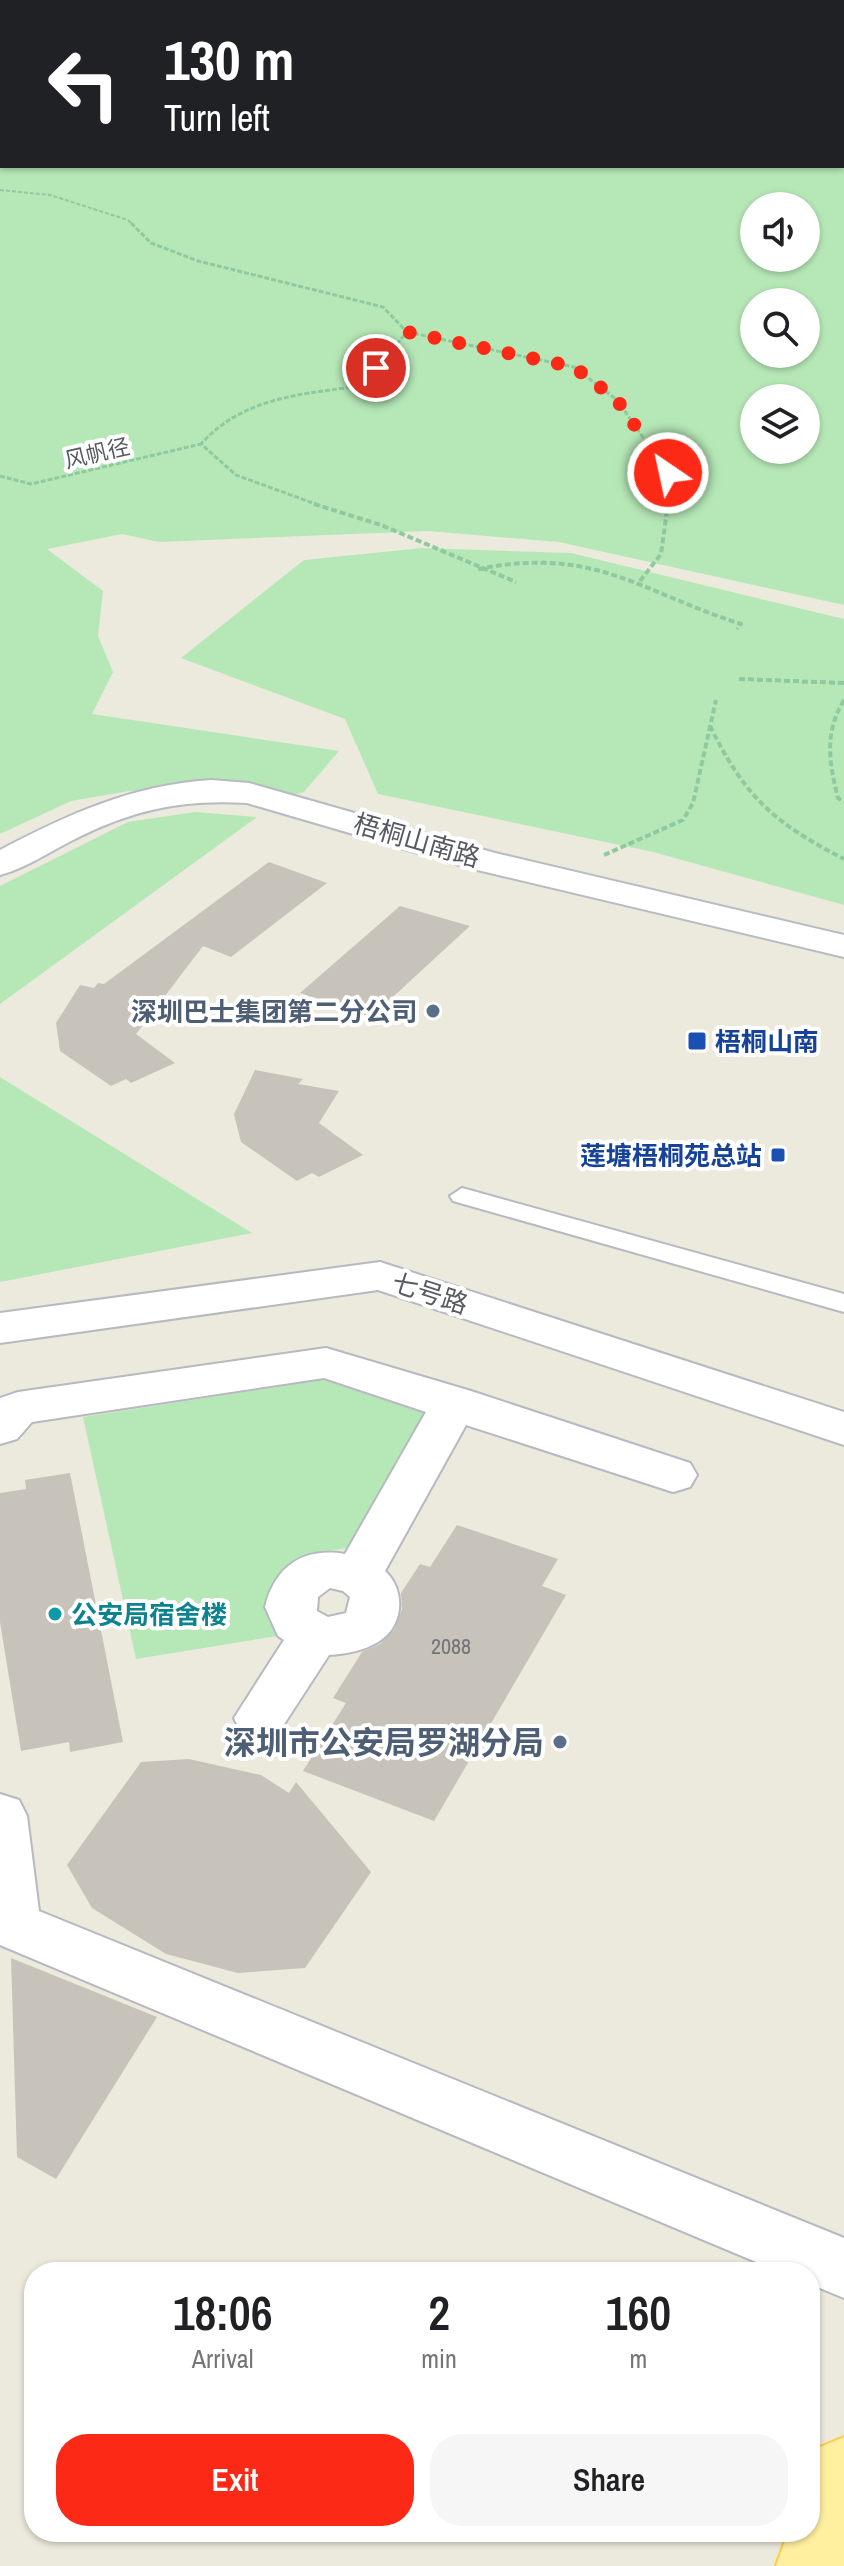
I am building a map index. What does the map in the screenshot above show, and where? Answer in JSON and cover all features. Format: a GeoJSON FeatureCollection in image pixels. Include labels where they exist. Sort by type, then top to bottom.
{"type":"FeatureCollection","features":[{"type":"Feature","properties":{"kind":"main road"},"geometry":{"type":"LineString","coordinates":[[820,2540],[844,2471]]}},
{"type":"Feature","properties":{"kind":"main road"},"geometry":{"type":"LineString","coordinates":[[811,2566],[819,2542]]}},
{"type":"Feature","properties":{"kind":"street","name":"梧桐山南路"},"geometry":{"type":"LineString","coordinates":[[0,864],[123,802],[163,793],[211,789],[249,793],[556,877],[844,946]]}},
{"type":"Feature","properties":{"kind":"street","name":"七号路"},"geometry":{"type":"LineString","coordinates":[[0,1328],[380,1276],[844,1429]]}},
{"type":"Feature","properties":{"kind":"street"},"geometry":{"type":"LineString","coordinates":[[0,1428],[18,1408],[326,1363],[455,1402],[673,1475]]}},
{"type":"Feature","properties":{"kind":"street"},"geometry":{"type":"LineString","coordinates":[[260,1718],[315,1635],[346,1635],[370,1622],[376,1612],[375,1591],[358,1575],[455,1402]]}},
{"type":"Feature","properties":{"kind":"street"},"geometry":{"type":"LineString","coordinates":[[0,1816],[12,1925],[844,2268]]}},
{"type":"Feature","properties":{"kind":"lane"},"geometry":{"type":"LineString","coordinates":[[462,1196],[844,1303]]}},
{"type":"Feature","properties":{"kind":"path"},"geometry":{"type":"LineString","coordinates":[[0,190],[50,195],[128,220],[151,243],[198,261],[383,307],[407,332],[574,367],[617,400],[668,473],[668,523],[661,554],[640,581]]}},
{"type":"Feature","properties":{"kind":"path"},"geometry":{"type":"LineString","coordinates":[[407,332],[361,386],[249,405],[213,427],[201,444],[209,457],[233,472],[301,501],[380,524],[478,569],[516,582]]}},
{"type":"Feature","properties":{"kind":"path","name":"风帆径"},"geometry":{"type":"LineString","coordinates":[[0,476],[31,484],[201,444]]}},
{"type":"Feature","properties":{"kind":"path"},"geometry":{"type":"LineString","coordinates":[[478,569],[504,563],[595,568],[640,581],[741,624],[737,629]]}},
{"type":"Feature","properties":{"kind":"path"},"geometry":{"type":"LineString","coordinates":[[647,591],[653,588]]}},
{"type":"Feature","properties":{"kind":"path"},"geometry":{"type":"LineString","coordinates":[[688,603],[735,621],[731,624]]}},
{"type":"Feature","properties":{"kind":"path"},"geometry":{"type":"LineString","coordinates":[[739,679],[844,683]]}},
{"type":"Feature","properties":{"kind":"path"},"geometry":{"type":"LineString","coordinates":[[556,877],[683,820],[693,803],[716,700]]}},
{"type":"Feature","properties":{"kind":"path"},"geometry":{"type":"LineString","coordinates":[[844,700],[832,717],[827,754],[838,798],[844,802]]}},
{"type":"Feature","properties":{"kind":"path"},"geometry":{"type":"LineString","coordinates":[[710,726],[739,782],[770,811],[819,847],[844,859]]}},
{"type":"Feature","properties":{"kind":"green space"},"geometry":{"type":"Polygon","coordinates":[[[0,168],[844,168],[844,605],[559,542],[428,531],[159,542],[122,534],[47,549],[103,591],[98,636],[113,672],[92,714],[339,751],[304,792],[264,804],[129,791],[71,801],[0,834],[0,168]]]}},
{"type":"Feature","properties":{"kind":"green space"},"geometry":{"type":"Polygon","coordinates":[[[422,548],[571,553],[844,619],[844,905],[653,852],[378,794],[345,719],[181,658],[304,560],[422,548]]]}},
{"type":"Feature","properties":{"kind":"green space"},"geometry":{"type":"Polygon","coordinates":[[[195,812],[257,817],[0,1004],[0,886],[128,822],[195,812]]]}},
{"type":"Feature","properties":{"kind":"green space"},"geometry":{"type":"Polygon","coordinates":[[[0,1077],[252,1233],[0,1282],[0,1077]]]}},
{"type":"Feature","properties":{"kind":"green space"},"geometry":{"type":"Polygon","coordinates":[[[321,1380],[382,1386],[427,1403],[430,1423],[347,1548],[309,1555],[286,1568],[278,1577],[269,1599],[271,1624],[277,1636],[136,1659],[83,1417],[321,1380]]]}},
{"type":"Feature","properties":{"kind":"building"},"geometry":{"type":"Polygon","coordinates":[[[269,862],[327,883],[231,957],[203,946],[136,1034],[175,1063],[131,1083],[126,1079],[111,1086],[60,1051],[56,1023],[80,985],[94,988],[98,983],[104,984],[269,862]]]}},
{"type":"Feature","properties":{"kind":"building"},"geometry":{"type":"Polygon","coordinates":[[[400,906],[470,926],[371,1017],[300,993],[400,906]]]}},
{"type":"Feature","properties":{"kind":"building"},"geometry":{"type":"Polygon","coordinates":[[[255,1070],[303,1079],[298,1084],[339,1091],[319,1123],[363,1155],[319,1177],[312,1173],[297,1181],[241,1142],[234,1114],[255,1070]]]}},
{"type":"Feature","properties":{"kind":"building","name":"公安局宿舍楼"},"geometry":{"type":"Polygon","coordinates":[[[70,1473],[123,1742],[70,1752],[69,1742],[21,1751],[0,1622],[0,1493],[26,1489],[25,1480],[70,1473]]]}},
{"type":"Feature","properties":{"kind":"building"},"geometry":{"type":"Polygon","coordinates":[[[457,1525],[558,1559],[542,1586],[566,1595],[434,1821],[303,1771],[346,1703],[333,1698],[362,1652],[380,1644],[395,1629],[402,1609],[401,1593],[420,1564],[430,1567],[457,1525]]]}},
{"type":"Feature","properties":{"kind":"building"},"geometry":{"type":"Polygon","coordinates":[[[189,1759],[261,1775],[289,1793],[296,1782],[371,1872],[305,1968],[238,1973],[166,1954],[92,1908],[67,1865],[141,1762],[189,1759]]]}},
{"type":"Feature","properties":{"kind":"building"},"geometry":{"type":"Polygon","coordinates":[[[11,1958],[157,2017],[56,2179],[17,2157],[11,1958]]]}},
{"type":"Feature","properties":{"kind":"place","name":"深圳巴士集团第二分公司"},"geometry":{"type":"Point","coordinates":[433,1011]}},
{"type":"Feature","properties":{"kind":"place","name":"梧桐山南"},"geometry":{"type":"Point","coordinates":[697,1041]}},
{"type":"Feature","properties":{"kind":"place","name":"莲塘梧桐苑总站"},"geometry":{"type":"Point","coordinates":[778,1155]}},
{"type":"Feature","properties":{"kind":"place","name":"公安局宿舍楼"},"geometry":{"type":"Point","coordinates":[55,1614]}},
{"type":"Feature","properties":{"kind":"place","name":"深圳市公安局罗湖分局"},"geometry":{"type":"Point","coordinates":[560,1742]}},
{"type":"Feature","properties":{"kind":"route"},"geometry":{"type":"LineString","coordinates":[[376,368],[407,332],[574,367],[617,400],[668,473]]}}]}
